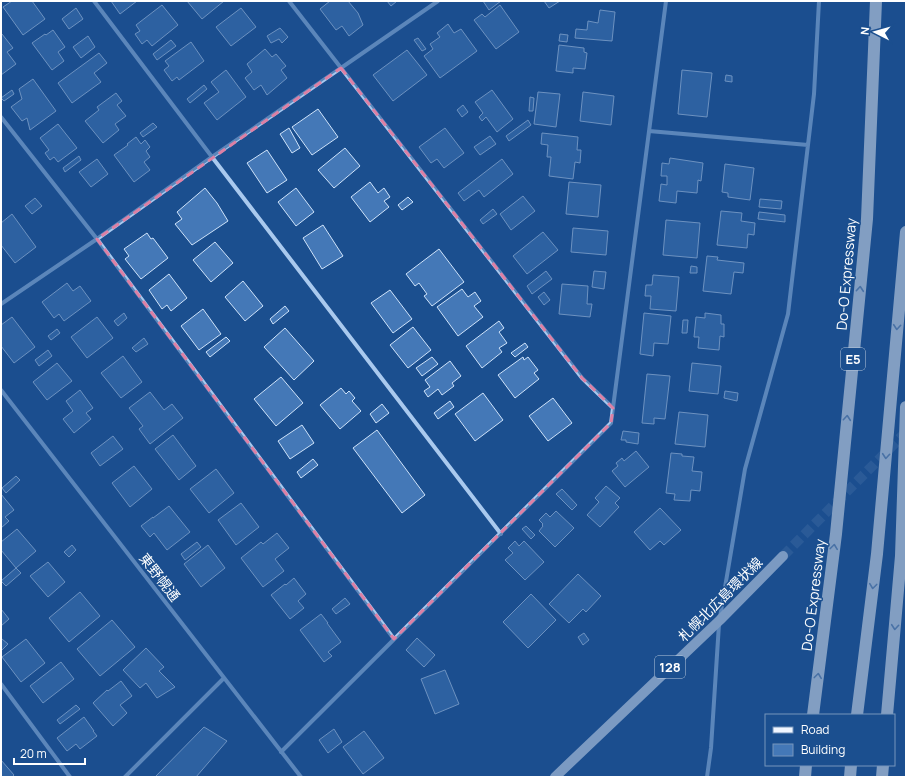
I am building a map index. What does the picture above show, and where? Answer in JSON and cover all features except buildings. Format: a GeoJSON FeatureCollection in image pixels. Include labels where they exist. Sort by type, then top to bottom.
{"type":"FeatureCollection","features":[{"type":"Feature","properties":{"kind":"highway","name":"Do-O Expressway"},"geometry":{"type":"LineString","coordinates":[[813,714],[836,534],[866,220],[876,1]]}},
{"type":"Feature","properties":{"kind":"highway"},"geometry":{"type":"LineString","coordinates":[[857,714],[877,554],[906,232]]}},
{"type":"Feature","properties":{"kind":"highway"},"geometry":{"type":"LineString","coordinates":[[887,714],[901,556],[906,407]]}},
{"type":"Feature","properties":{"kind":"highway"},"geometry":{"type":"LineString","coordinates":[[805,777],[806,766]]}},
{"type":"Feature","properties":{"kind":"highway"},"geometry":{"type":"LineString","coordinates":[[850,777],[851,766]]}},
{"type":"Feature","properties":{"kind":"highway"},"geometry":{"type":"LineString","coordinates":[[882,777],[883,766]]}},
{"type":"Feature","properties":{"kind":"main road","name":"札幌北広島環状線"},"geometry":{"type":"LineString","coordinates":[[555,777],[720,620],[783,556]]}},
{"type":"Feature","properties":{"kind":"street"},"geometry":{"type":"LineString","coordinates":[[94,1],[501,534]]}},
{"type":"Feature","properties":{"kind":"street"},"geometry":{"type":"LineString","coordinates":[[289,1],[582,378],[613,408]]}},
{"type":"Feature","properties":{"kind":"street"},"geometry":{"type":"LineString","coordinates":[[1,304],[97,239],[212,157],[438,1]]}},
{"type":"Feature","properties":{"kind":"street"},"geometry":{"type":"LineString","coordinates":[[281,752],[611,423],[666,1]]}},
{"type":"Feature","properties":{"kind":"street"},"geometry":{"type":"LineString","coordinates":[[707,777],[711,748],[720,620],[745,469],[788,314],[814,94],[818,1]]}},
{"type":"Feature","properties":{"kind":"street"},"geometry":{"type":"LineString","coordinates":[[1,117],[97,239],[394,639]]}},
{"type":"Feature","properties":{"kind":"street"},"geometry":{"type":"LineString","coordinates":[[649,131],[808,145]]}},
{"type":"Feature","properties":{"kind":"street","name":"東野幌通"},"geometry":{"type":"LineString","coordinates":[[1,390],[301,777]]}},
{"type":"Feature","properties":{"kind":"street"},"geometry":{"type":"LineString","coordinates":[[125,777],[224,678]]}},
{"type":"Feature","properties":{"kind":"street"},"geometry":{"type":"LineString","coordinates":[[1,684],[70,777]]}},
{"type":"Feature","properties":{"kind":"highlighted area"},"geometry":{"type":"Polygon","coordinates":[[[341,68],[582,378],[613,408],[611,423],[394,639],[97,239],[341,68]]]}},
{"type":"Feature","properties":{"kind":"tunnel"},"geometry":{"type":"LineString","coordinates":[[783,556],[906,432]]}}]}
